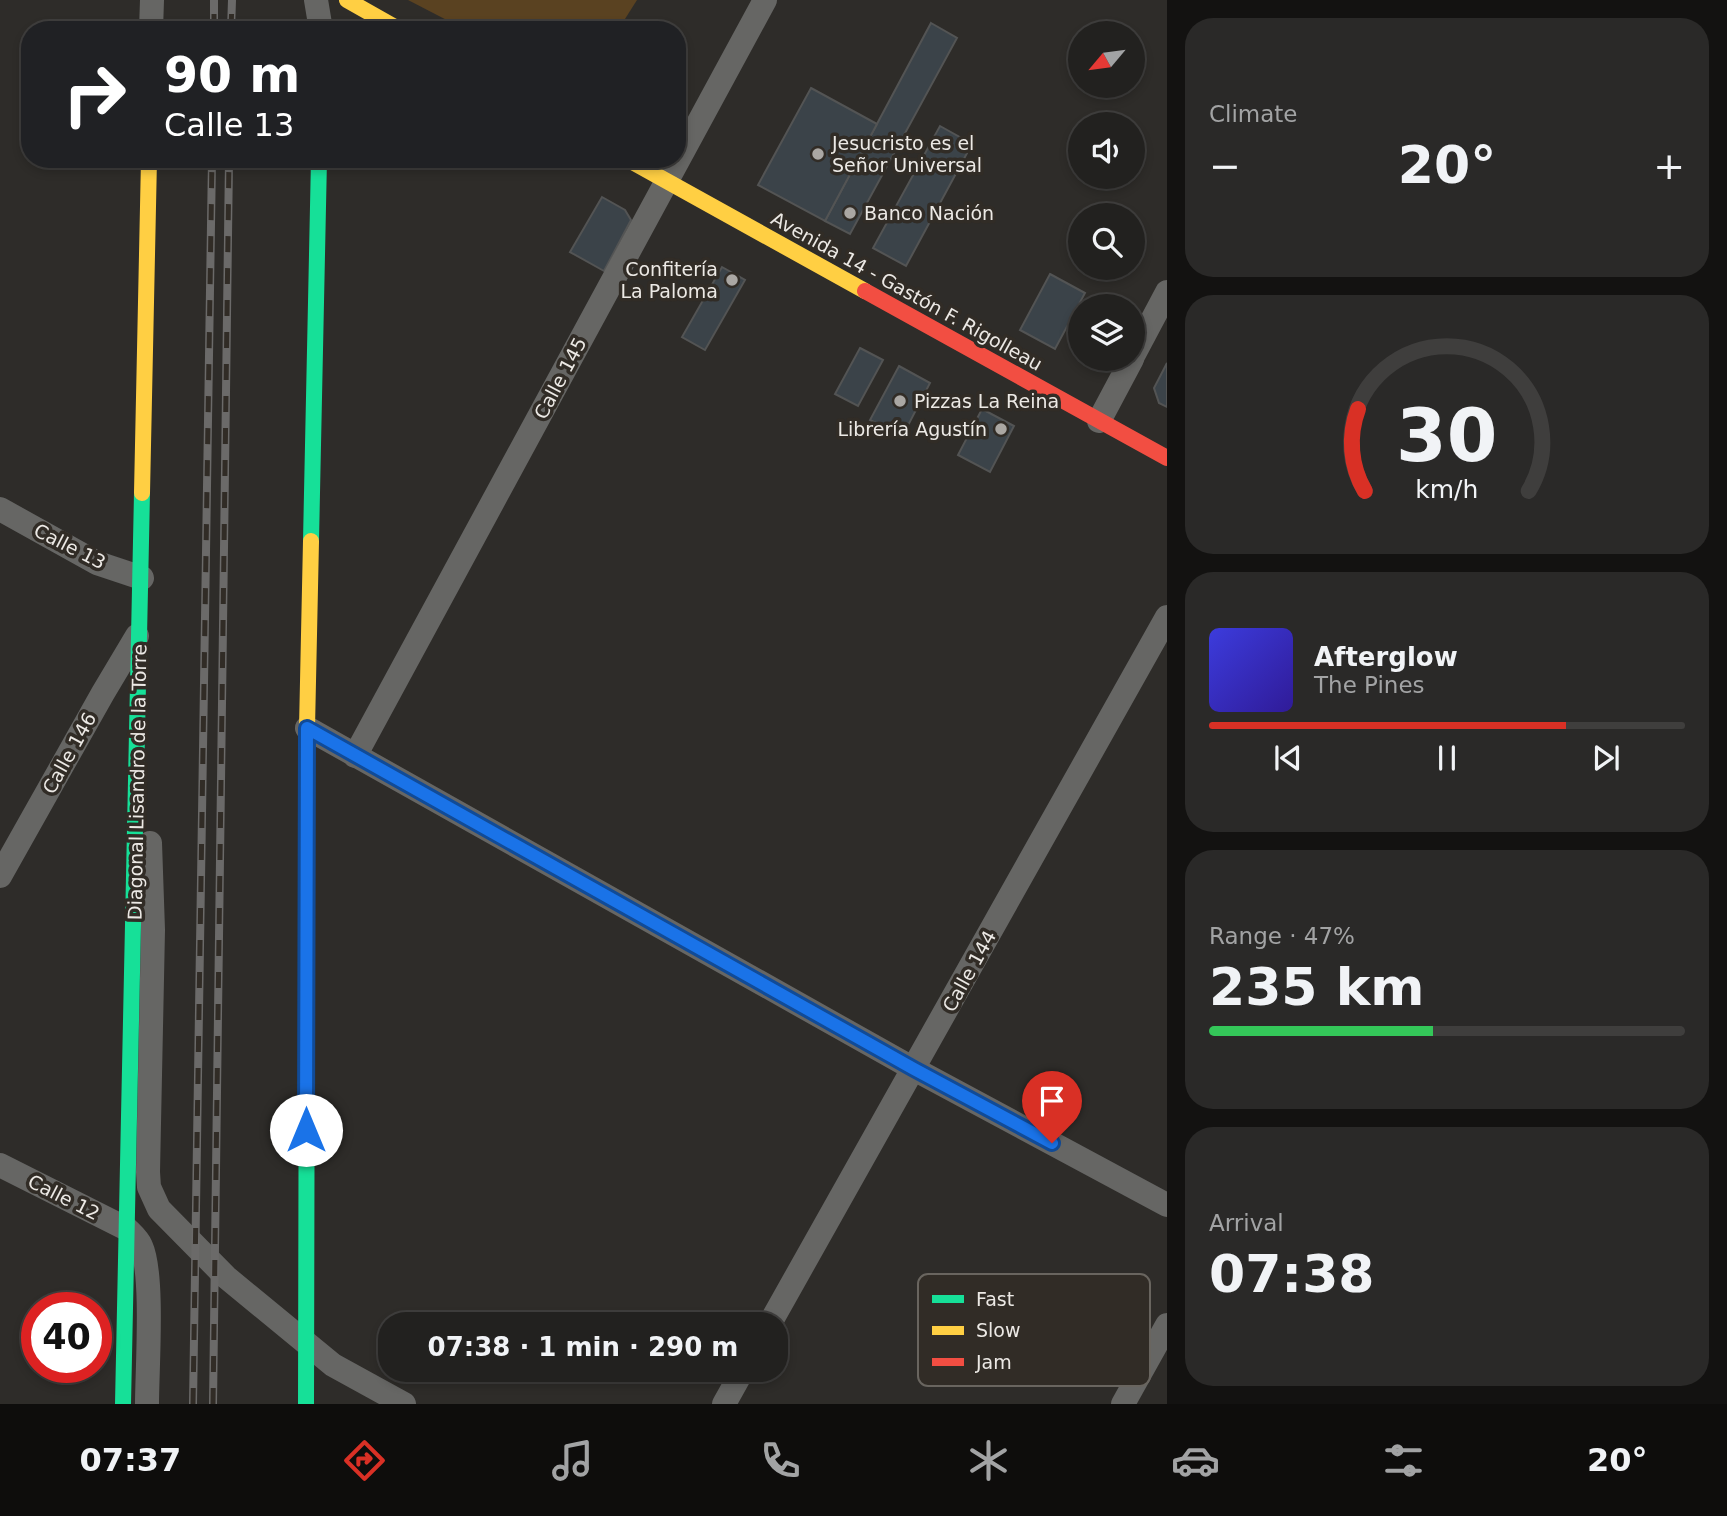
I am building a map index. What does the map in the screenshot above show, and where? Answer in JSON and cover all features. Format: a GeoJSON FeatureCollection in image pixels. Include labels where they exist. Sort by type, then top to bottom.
{"type":"FeatureCollection","features":[{"type":"Feature","properties":{"kind":"street"},"geometry":{"type":"LineString","coordinates":[[151,21],[152,0]]}},
{"type":"Feature","properties":{"kind":"street"},"geometry":{"type":"LineString","coordinates":[[316,0],[320,21]]}},
{"type":"Feature","properties":{"kind":"street"},"geometry":{"type":"LineString","coordinates":[[347,0],[384,21]]}},
{"type":"Feature","properties":{"kind":"street","name":"Calle 145"},"geometry":{"type":"LineString","coordinates":[[686,144],[765,0]]}},
{"type":"Feature","properties":{"kind":"street","name":"Diagonal Lisandro de la Torre"},"geometry":{"type":"LineString","coordinates":[[123,1404],[149,168]]}},
{"type":"Feature","properties":{"kind":"street"},"geometry":{"type":"LineString","coordinates":[[306,1404],[307,728],[319,168]]}},
{"type":"Feature","properties":{"kind":"street","name":"Avenida 14 - Gastón F. Rigolleau"},"geometry":{"type":"LineString","coordinates":[[643,168],[1167,458]]}},
{"type":"Feature","properties":{"kind":"street","name":"Calle 145"},"geometry":{"type":"LineString","coordinates":[[355,756],[673,168]]}},
{"type":"Feature","properties":{"kind":"street"},"geometry":{"type":"LineString","coordinates":[[1145,333],[1167,292]]}},
{"type":"Feature","properties":{"kind":"street"},"geometry":{"type":"LineString","coordinates":[[1099,421],[1125,371]]}},
{"type":"Feature","properties":{"kind":"street","name":"Calle 13"},"geometry":{"type":"LineString","coordinates":[[0,509],[97,563],[142,578]]}},
{"type":"Feature","properties":{"kind":"street","name":"Calle 144"},"geometry":{"type":"LineString","coordinates":[[776,1312],[1167,617]]}},
{"type":"Feature","properties":{"kind":"street"},"geometry":{"type":"LineString","coordinates":[[140,633],[153,909],[149,1187],[159,1209],[226,1277],[333,1365],[404,1404]]}},
{"type":"Feature","properties":{"kind":"street","name":"Calle 146"},"geometry":{"type":"LineString","coordinates":[[0,876],[103,693],[140,633]]}},
{"type":"Feature","properties":{"kind":"street"},"geometry":{"type":"LineString","coordinates":[[307,728],[914,1069],[1167,1205]]}},
{"type":"Feature","properties":{"kind":"street","name":"Calle 12"},"geometry":{"type":"LineString","coordinates":[[0,1165],[127,1229]]}},
{"type":"Feature","properties":{"kind":"street"},"geometry":{"type":"LineString","coordinates":[[127,1229],[142,1248],[145,1265],[146,1404]]}},
{"type":"Feature","properties":{"kind":"street"},"geometry":{"type":"LineString","coordinates":[[1150,1356],[1167,1325]]}},
{"type":"Feature","properties":{"kind":"street"},"geometry":{"type":"LineString","coordinates":[[724,1404],[736,1382]]}},
{"type":"Feature","properties":{"kind":"street"},"geometry":{"type":"LineString","coordinates":[[1123,1404],[1133,1386]]}},
{"type":"Feature","properties":{"kind":"shaded area"},"geometry":{"type":"Polygon","coordinates":[[[408,0],[637,0],[624,21],[449,21],[408,0]]]}},
{"type":"Feature","properties":{"kind":"building"},"geometry":{"type":"Polygon","coordinates":[[[931,23],[957,38],[850,234],[825,221],[931,23]]]}},
{"type":"Feature","properties":{"kind":"building","name":"Jesucristo es el Señor Universal"},"geometry":{"type":"Polygon","coordinates":[[[811,88],[877,124],[825,221],[758,185],[811,88]]]}},
{"type":"Feature","properties":{"kind":"building"},"geometry":{"type":"Polygon","coordinates":[[[940,126],[972,144],[906,266],[873,248],[940,126]]]}},
{"type":"Feature","properties":{"kind":"building"},"geometry":{"type":"Polygon","coordinates":[[[602,197],[625,210],[631,220],[604,271],[570,252],[602,197]]]}},
{"type":"Feature","properties":{"kind":"building"},"geometry":{"type":"Polygon","coordinates":[[[722,267],[745,280],[705,350],[682,337],[722,267]]]}},
{"type":"Feature","properties":{"kind":"building"},"geometry":{"type":"Polygon","coordinates":[[[1050,274],[1085,293],[1068,294],[1068,325],[1055,349],[1020,330],[1050,274]]]}},
{"type":"Feature","properties":{"kind":"building"},"geometry":{"type":"Polygon","coordinates":[[[860,348],[883,360],[858,406],[835,394],[860,348]]]}},
{"type":"Feature","properties":{"kind":"building"},"geometry":{"type":"Polygon","coordinates":[[[1167,363],[1167,407],[1159,403],[1154,388],[1167,363]]]}},
{"type":"Feature","properties":{"kind":"building","name":"Pizzas La Reina"},"geometry":{"type":"Polygon","coordinates":[[[899,366],[930,383],[902,437],[870,420],[899,366]]]}},
{"type":"Feature","properties":{"kind":"building"},"geometry":{"type":"Polygon","coordinates":[[[982,409],[1014,426],[990,472],[958,455],[982,409]]]}},
{"type":"Feature","properties":{"kind":"railway"},"geometry":{"type":"LineString","coordinates":[[214,0],[214,21]]}},
{"type":"Feature","properties":{"kind":"railway"},"geometry":{"type":"LineString","coordinates":[[231,21],[232,0]]}},
{"type":"Feature","properties":{"kind":"railway"},"geometry":{"type":"LineString","coordinates":[[193,1404],[212,168]]}},
{"type":"Feature","properties":{"kind":"railway"},"geometry":{"type":"LineString","coordinates":[[213,1404],[229,168]]}},
{"type":"Feature","properties":{"kind":"traffic: fast"},"geometry":{"type":"LineString","coordinates":[[311,541],[319,168]]}},
{"type":"Feature","properties":{"kind":"traffic: fast"},"geometry":{"type":"LineString","coordinates":[[123,1404],[142,493]]}},
{"type":"Feature","properties":{"kind":"traffic: fast"},"geometry":{"type":"LineString","coordinates":[[306,1404],[307,922]]}},
{"type":"Feature","properties":{"kind":"traffic: slow"},"geometry":{"type":"LineString","coordinates":[[347,0],[384,21]]}},
{"type":"Feature","properties":{"kind":"traffic: slow"},"geometry":{"type":"LineString","coordinates":[[142,493],[149,168]]}},
{"type":"Feature","properties":{"kind":"traffic: slow"},"geometry":{"type":"LineString","coordinates":[[643,168],[865,291]]}},
{"type":"Feature","properties":{"kind":"traffic: slow"},"geometry":{"type":"LineString","coordinates":[[307,922],[311,541]]}},
{"type":"Feature","properties":{"kind":"traffic: jam"},"geometry":{"type":"LineString","coordinates":[[865,291],[1167,458]]}},
{"type":"Feature","properties":{"kind":"place","name":"Jesucristo es el Señor Universal"},"geometry":{"type":"Point","coordinates":[818,154]}},
{"type":"Feature","properties":{"kind":"place","name":"Banco Nación"},"geometry":{"type":"Point","coordinates":[850,213]}},
{"type":"Feature","properties":{"kind":"place","name":"Confitería La Paloma"},"geometry":{"type":"Point","coordinates":[732,280]}},
{"type":"Feature","properties":{"kind":"place","name":"Pizzas La Reina"},"geometry":{"type":"Point","coordinates":[900,401]}},
{"type":"Feature","properties":{"kind":"place","name":"Librería Agustín"},"geometry":{"type":"Point","coordinates":[1001,429]}},
{"type":"Feature","properties":{"kind":"route"},"geometry":{"type":"LineString","coordinates":[[306,1130],[307,728],[914,1069],[1052,1143]]}}]}
